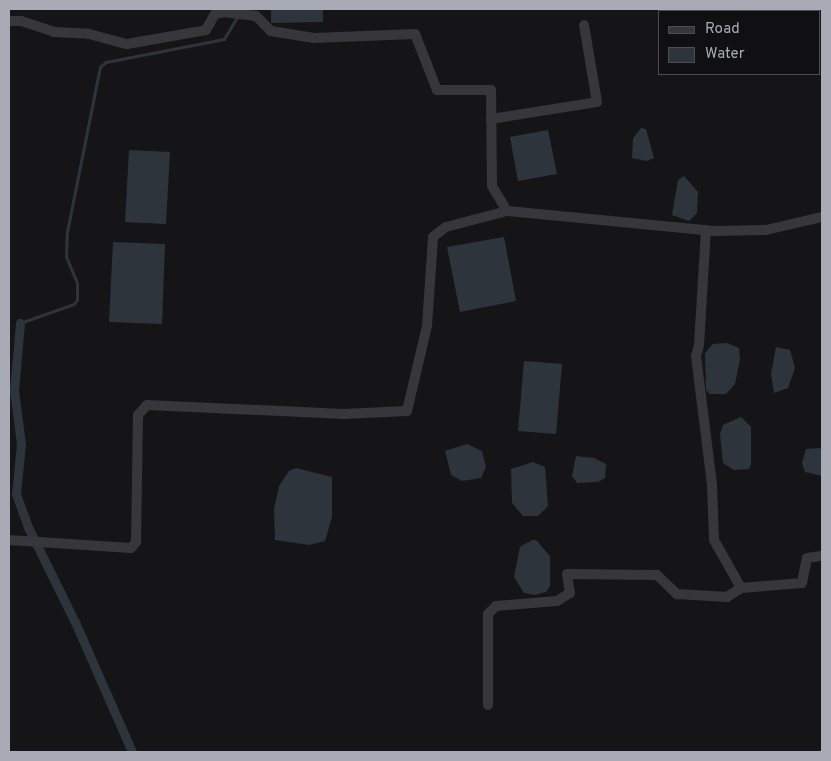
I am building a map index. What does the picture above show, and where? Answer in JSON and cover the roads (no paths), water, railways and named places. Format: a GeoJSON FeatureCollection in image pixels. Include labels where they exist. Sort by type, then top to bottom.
{"type":"FeatureCollection","features":[{"type":"Feature","properties":{"kind":"street"},"geometry":{"type":"LineString","coordinates":[[9,21],[21,21],[54,32],[89,34],[127,44],[206,30],[215,14],[227,11],[256,16],[271,31],[314,38],[416,34],[437,90],[491,90],[492,186],[507,211]]}},
{"type":"Feature","properties":{"kind":"street"},"geometry":{"type":"LineString","coordinates":[[491,119],[597,102],[584,25]]}},
{"type":"Feature","properties":{"kind":"street"},"geometry":{"type":"LineString","coordinates":[[9,540],[131,548],[136,542],[138,415],[147,405],[344,414],[407,411],[427,326],[433,237],[446,227],[507,211],[706,230],[766,230],[822,217]]}},
{"type":"Feature","properties":{"kind":"street"},"geometry":{"type":"LineString","coordinates":[[706,230],[699,345],[696,356],[712,484],[714,540],[741,588]]}},
{"type":"Feature","properties":{"kind":"street"},"geometry":{"type":"LineString","coordinates":[[488,705],[488,614],[496,606],[557,601],[570,594],[567,574],[657,575],[677,594],[727,597],[741,588],[802,583],[807,558],[822,556]]}},
{"type":"Feature","properties":{"kind":"water"},"geometry":{"type":"Polygon","coordinates":[[[271,9],[323,9],[323,22],[271,23],[271,9]]]}},
{"type":"Feature","properties":{"kind":"water"},"geometry":{"type":"Polygon","coordinates":[[[641,128],[646,129],[654,158],[647,161],[632,158],[633,138],[641,128]]]}},
{"type":"Feature","properties":{"kind":"water"},"geometry":{"type":"Polygon","coordinates":[[[548,130],[557,174],[518,181],[510,137],[548,130]]]}},
{"type":"Feature","properties":{"kind":"water"},"geometry":{"type":"Polygon","coordinates":[[[129,150],[170,152],[166,224],[125,222],[129,150]]]}},
{"type":"Feature","properties":{"kind":"water"},"geometry":{"type":"Polygon","coordinates":[[[684,176],[698,192],[697,213],[689,221],[672,215],[678,180],[684,176]]]}},
{"type":"Feature","properties":{"kind":"water"},"geometry":{"type":"Polygon","coordinates":[[[504,237],[516,301],[460,312],[447,247],[504,237]]]}},
{"type":"Feature","properties":{"kind":"water"},"geometry":{"type":"Polygon","coordinates":[[[113,242],[165,244],[162,324],[109,322],[113,242]]]}},
{"type":"Feature","properties":{"kind":"water"},"geometry":{"type":"Polygon","coordinates":[[[727,343],[739,348],[740,359],[735,384],[726,394],[710,394],[706,390],[705,353],[713,344],[727,343]]]}},
{"type":"Feature","properties":{"kind":"water"},"geometry":{"type":"Polygon","coordinates":[[[776,347],[790,350],[795,368],[788,388],[774,393],[771,374],[776,347]]]}},
{"type":"Feature","properties":{"kind":"water"},"geometry":{"type":"Polygon","coordinates":[[[524,361],[562,364],[556,434],[518,431],[524,361]]]}},
{"type":"Feature","properties":{"kind":"water"},"geometry":{"type":"Polygon","coordinates":[[[741,417],[751,427],[751,464],[749,469],[734,470],[723,463],[720,434],[723,425],[741,417]]]}},
{"type":"Feature","properties":{"kind":"water"},"geometry":{"type":"Polygon","coordinates":[[[467,444],[482,451],[486,467],[481,478],[462,481],[451,475],[445,451],[467,444]]]}},
{"type":"Feature","properties":{"kind":"water"},"geometry":{"type":"Polygon","coordinates":[[[822,448],[822,476],[805,472],[802,463],[806,449],[822,448]]]}},
{"type":"Feature","properties":{"kind":"water"},"geometry":{"type":"Polygon","coordinates":[[[576,456],[594,458],[606,464],[605,478],[598,482],[577,483],[572,476],[576,456]]]}},
{"type":"Feature","properties":{"kind":"water"},"geometry":{"type":"Polygon","coordinates":[[[533,462],[545,467],[548,506],[538,516],[523,516],[512,503],[511,469],[533,462]]]}},
{"type":"Feature","properties":{"kind":"water"},"geometry":{"type":"Polygon","coordinates":[[[296,468],[332,477],[332,517],[325,541],[309,545],[275,540],[274,509],[279,486],[289,471],[296,468]]]}},
{"type":"Feature","properties":{"kind":"water"},"geometry":{"type":"Polygon","coordinates":[[[532,540],[536,540],[550,556],[550,586],[546,592],[535,595],[524,593],[514,577],[520,547],[532,540]]]}},
{"type":"Feature","properties":{"kind":"waterway"},"geometry":{"type":"LineString","coordinates":[[20,323],[74,304],[77,300],[77,283],[66,257],[67,232],[100,67],[106,62],[224,39],[237,17]]}},
{"type":"Feature","properties":{"kind":"waterway"},"geometry":{"type":"LineString","coordinates":[[20,323],[14,390],[21,444],[16,494],[28,527],[75,622],[132,752]]}}]}
